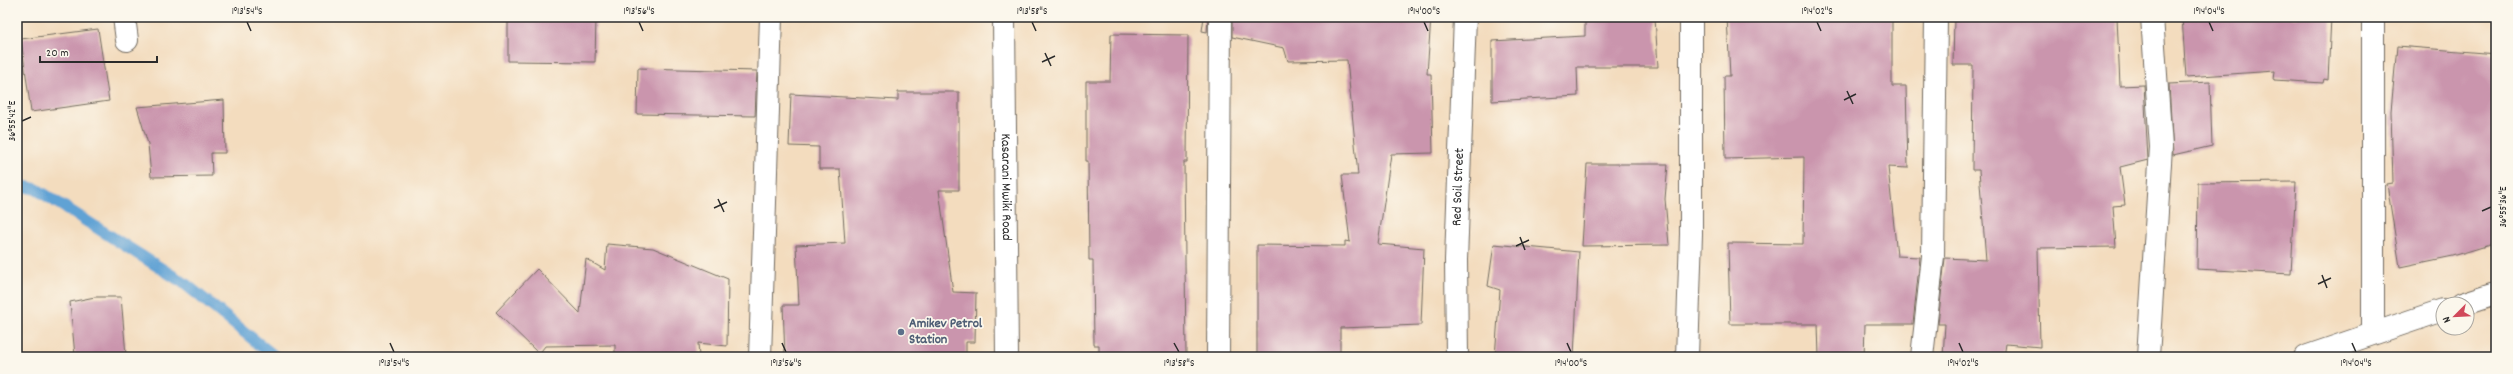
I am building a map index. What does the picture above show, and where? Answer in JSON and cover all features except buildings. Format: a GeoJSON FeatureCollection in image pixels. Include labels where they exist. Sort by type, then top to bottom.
{"type":"FeatureCollection","features":[{"type":"Feature","properties":{"kind":"street"},"geometry":{"type":"LineString","coordinates":[[124,17],[127,40]]}},
{"type":"Feature","properties":{"kind":"street"},"geometry":{"type":"LineString","coordinates":[[760,357],[770,17]]}},
{"type":"Feature","properties":{"kind":"street","name":"Kasarani Mwiki Road"},"geometry":{"type":"LineString","coordinates":[[1004,17],[1008,357]]}},
{"type":"Feature","properties":{"kind":"street"},"geometry":{"type":"LineString","coordinates":[[1218,357],[1220,17]]}},
{"type":"Feature","properties":{"kind":"street","name":"Red Soil Street"},"geometry":{"type":"LineString","coordinates":[[1457,357],[1456,260],[1464,17]]}},
{"type":"Feature","properties":{"kind":"street"},"geometry":{"type":"LineString","coordinates":[[1687,357],[1691,234],[1691,17]]}},
{"type":"Feature","properties":{"kind":"street"},"geometry":{"type":"LineString","coordinates":[[1922,357],[1933,256],[1936,17]]}},
{"type":"Feature","properties":{"kind":"street"},"geometry":{"type":"LineString","coordinates":[[2148,357],[2161,147],[2152,17]]}},
{"type":"Feature","properties":{"kind":"street"},"geometry":{"type":"LineString","coordinates":[[2373,17],[2373,333]]}},
{"type":"Feature","properties":{"kind":"street"},"geometry":{"type":"LineString","coordinates":[[2475,300],[2496,293]]}},
{"type":"Feature","properties":{"kind":"street"},"geometry":{"type":"LineString","coordinates":[[2305,357],[2435,313]]}},
{"type":"Feature","properties":{"kind":"waterway"},"geometry":{"type":"LineString","coordinates":[[17,185],[36,189],[184,283],[275,357]]}},
{"type":"Feature","properties":{"kind":"place","name":"Amikev Petrol Station"},"geometry":{"type":"Point","coordinates":[901,332]}}]}
